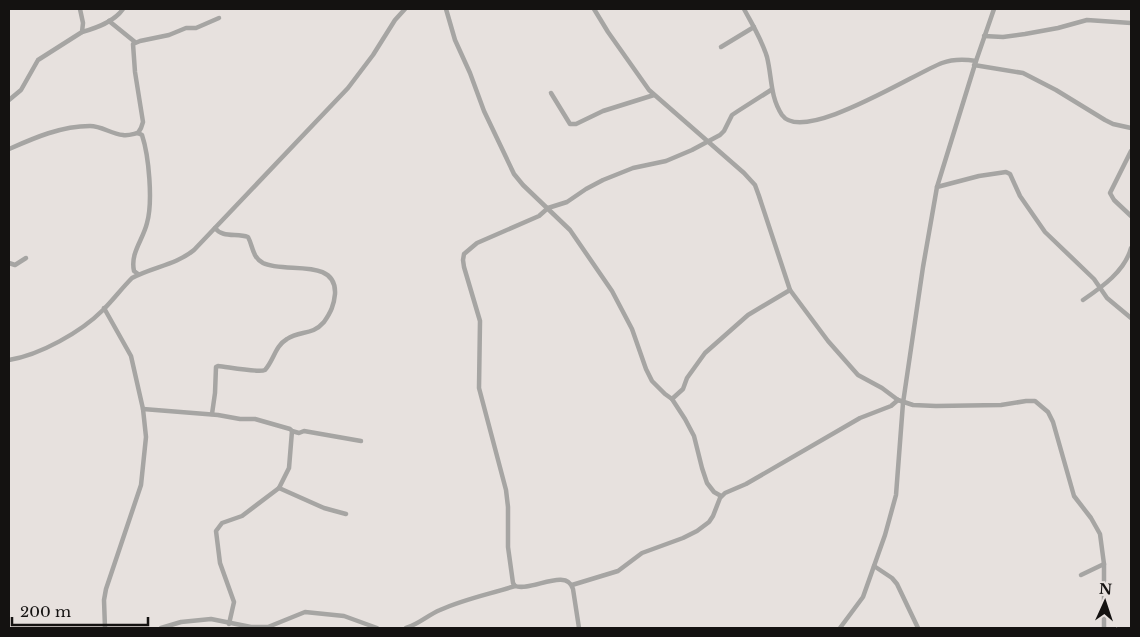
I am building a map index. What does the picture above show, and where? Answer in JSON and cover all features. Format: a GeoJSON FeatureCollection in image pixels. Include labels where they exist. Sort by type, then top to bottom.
{"type":"FeatureCollection","features":[{"type":"Feature","properties":{"kind":"street"},"geometry":{"type":"LineString","coordinates":[[80,9],[83,23],[82,32]]}},
{"type":"Feature","properties":{"kind":"street"},"geometry":{"type":"LineString","coordinates":[[9,100],[21,90],[38,60],[82,32],[109,21],[123,9]]}},
{"type":"Feature","properties":{"kind":"street"},"geometry":{"type":"LineString","coordinates":[[9,360],[33,354],[58,342],[95,318],[119,291],[138,274],[187,256],[348,88],[373,55],[395,20],[405,9]]}},
{"type":"Feature","properties":{"kind":"street"},"geometry":{"type":"LineString","coordinates":[[446,9],[484,111],[514,174],[570,230],[612,291],[632,329],[652,381],[672,399],[694,436],[707,483],[714,492],[721,496]]}},
{"type":"Feature","properties":{"kind":"street"},"geometry":{"type":"LineString","coordinates":[[594,9],[630,64],[654,95],[708,141],[755,185],[770,225],[790,290],[828,341],[858,375],[901,401],[936,406],[1001,405],[1035,401],[1048,412],[1053,422],[1074,496],[1099,530],[1104,564],[1104,628]]}},
{"type":"Feature","properties":{"kind":"street"},"geometry":{"type":"LineString","coordinates":[[744,9],[766,55],[771,90],[779,109],[786,120],[791,122],[808,122],[853,107],[942,63],[960,59],[1023,74],[1056,90],[1105,120],[1131,128]]}},
{"type":"Feature","properties":{"kind":"street"},"geometry":{"type":"LineString","coordinates":[[840,628],[863,597],[885,535],[896,495],[901,401],[937,187],[975,63],[994,9]]}},
{"type":"Feature","properties":{"kind":"street"},"geometry":{"type":"LineString","coordinates":[[109,21],[135,42],[158,38],[186,28],[196,28],[219,18]]}},
{"type":"Feature","properties":{"kind":"street"},"geometry":{"type":"LineString","coordinates":[[984,36],[1002,37],[1025,34],[1087,20],[1131,23]]}},
{"type":"Feature","properties":{"kind":"street"},"geometry":{"type":"LineString","coordinates":[[721,47],[754,27]]}},
{"type":"Feature","properties":{"kind":"street"},"geometry":{"type":"LineString","coordinates":[[9,149],[41,136],[75,127],[100,127],[122,136],[138,133],[142,128],[143,122],[132,46],[135,42]]}},
{"type":"Feature","properties":{"kind":"street"},"geometry":{"type":"LineString","coordinates":[[515,586],[509,558],[506,490],[479,388],[480,321],[463,260],[464,254],[477,243],[539,216],[548,208],[567,202],[603,180],[633,168],[681,155],[708,141],[724,131],[729,120],[738,110],[771,90]]}},
{"type":"Feature","properties":{"kind":"street"},"geometry":{"type":"LineString","coordinates":[[551,93],[570,124],[576,124],[603,111],[654,95]]}},
{"type":"Feature","properties":{"kind":"street"},"geometry":{"type":"LineString","coordinates":[[138,133],[142,135],[143,139],[150,196],[147,226],[134,256],[134,270],[138,274]]}},
{"type":"Feature","properties":{"kind":"street"},"geometry":{"type":"LineString","coordinates":[[1131,151],[1110,193],[1114,200],[1131,216]]}},
{"type":"Feature","properties":{"kind":"street"},"geometry":{"type":"LineString","coordinates":[[937,187],[979,176],[1006,172],[1010,174],[1020,196],[1038,224],[1056,244],[1090,275],[1107,298],[1131,318]]}},
{"type":"Feature","properties":{"kind":"street"},"geometry":{"type":"LineString","coordinates":[[212,414],[216,368],[218,366],[256,371],[265,370],[275,350],[287,338],[315,330],[323,323],[333,309],[335,286],[330,276],[322,270],[282,268],[261,262],[252,252],[248,238],[238,235],[221,234],[215,228]]}},
{"type":"Feature","properties":{"kind":"street"},"geometry":{"type":"LineString","coordinates":[[1083,300],[1100,289],[1120,270],[1130,255],[1131,248]]}},
{"type":"Feature","properties":{"kind":"street"},"geometry":{"type":"LineString","coordinates":[[9,263],[15,265],[26,258]]}},
{"type":"Feature","properties":{"kind":"street"},"geometry":{"type":"LineString","coordinates":[[672,399],[683,390],[687,378],[705,353],[748,315],[790,290]]}},
{"type":"Feature","properties":{"kind":"street"},"geometry":{"type":"LineString","coordinates":[[104,308],[131,356],[143,408],[146,437],[141,485],[106,589],[104,600],[105,628]]}},
{"type":"Feature","properties":{"kind":"street"},"geometry":{"type":"LineString","coordinates":[[573,587],[618,571],[642,553],[683,538],[709,522],[714,516],[721,496],[746,484],[860,418],[901,401]]}},
{"type":"Feature","properties":{"kind":"street"},"geometry":{"type":"LineString","coordinates":[[143,408],[260,420],[299,433],[304,431],[361,441]]}},
{"type":"Feature","properties":{"kind":"street"},"geometry":{"type":"LineString","coordinates":[[230,624],[234,602],[220,562],[216,531],[222,523],[242,516],[279,488],[289,468],[292,431]]}},
{"type":"Feature","properties":{"kind":"street"},"geometry":{"type":"LineString","coordinates":[[279,488],[324,508],[346,514]]}},
{"type":"Feature","properties":{"kind":"street"},"geometry":{"type":"LineString","coordinates":[[1081,575],[1104,564]]}},
{"type":"Feature","properties":{"kind":"street"},"geometry":{"type":"LineString","coordinates":[[874,566],[892,578],[897,584],[918,628]]}},
{"type":"Feature","properties":{"kind":"street"},"geometry":{"type":"LineString","coordinates":[[406,628],[460,602],[515,586],[523,588],[556,580],[562,580],[573,587],[579,628]]}},
{"type":"Feature","properties":{"kind":"street"},"geometry":{"type":"LineString","coordinates":[[161,628],[192,620],[211,619],[250,628],[268,627],[305,612],[344,616],[378,628]]}}]}
